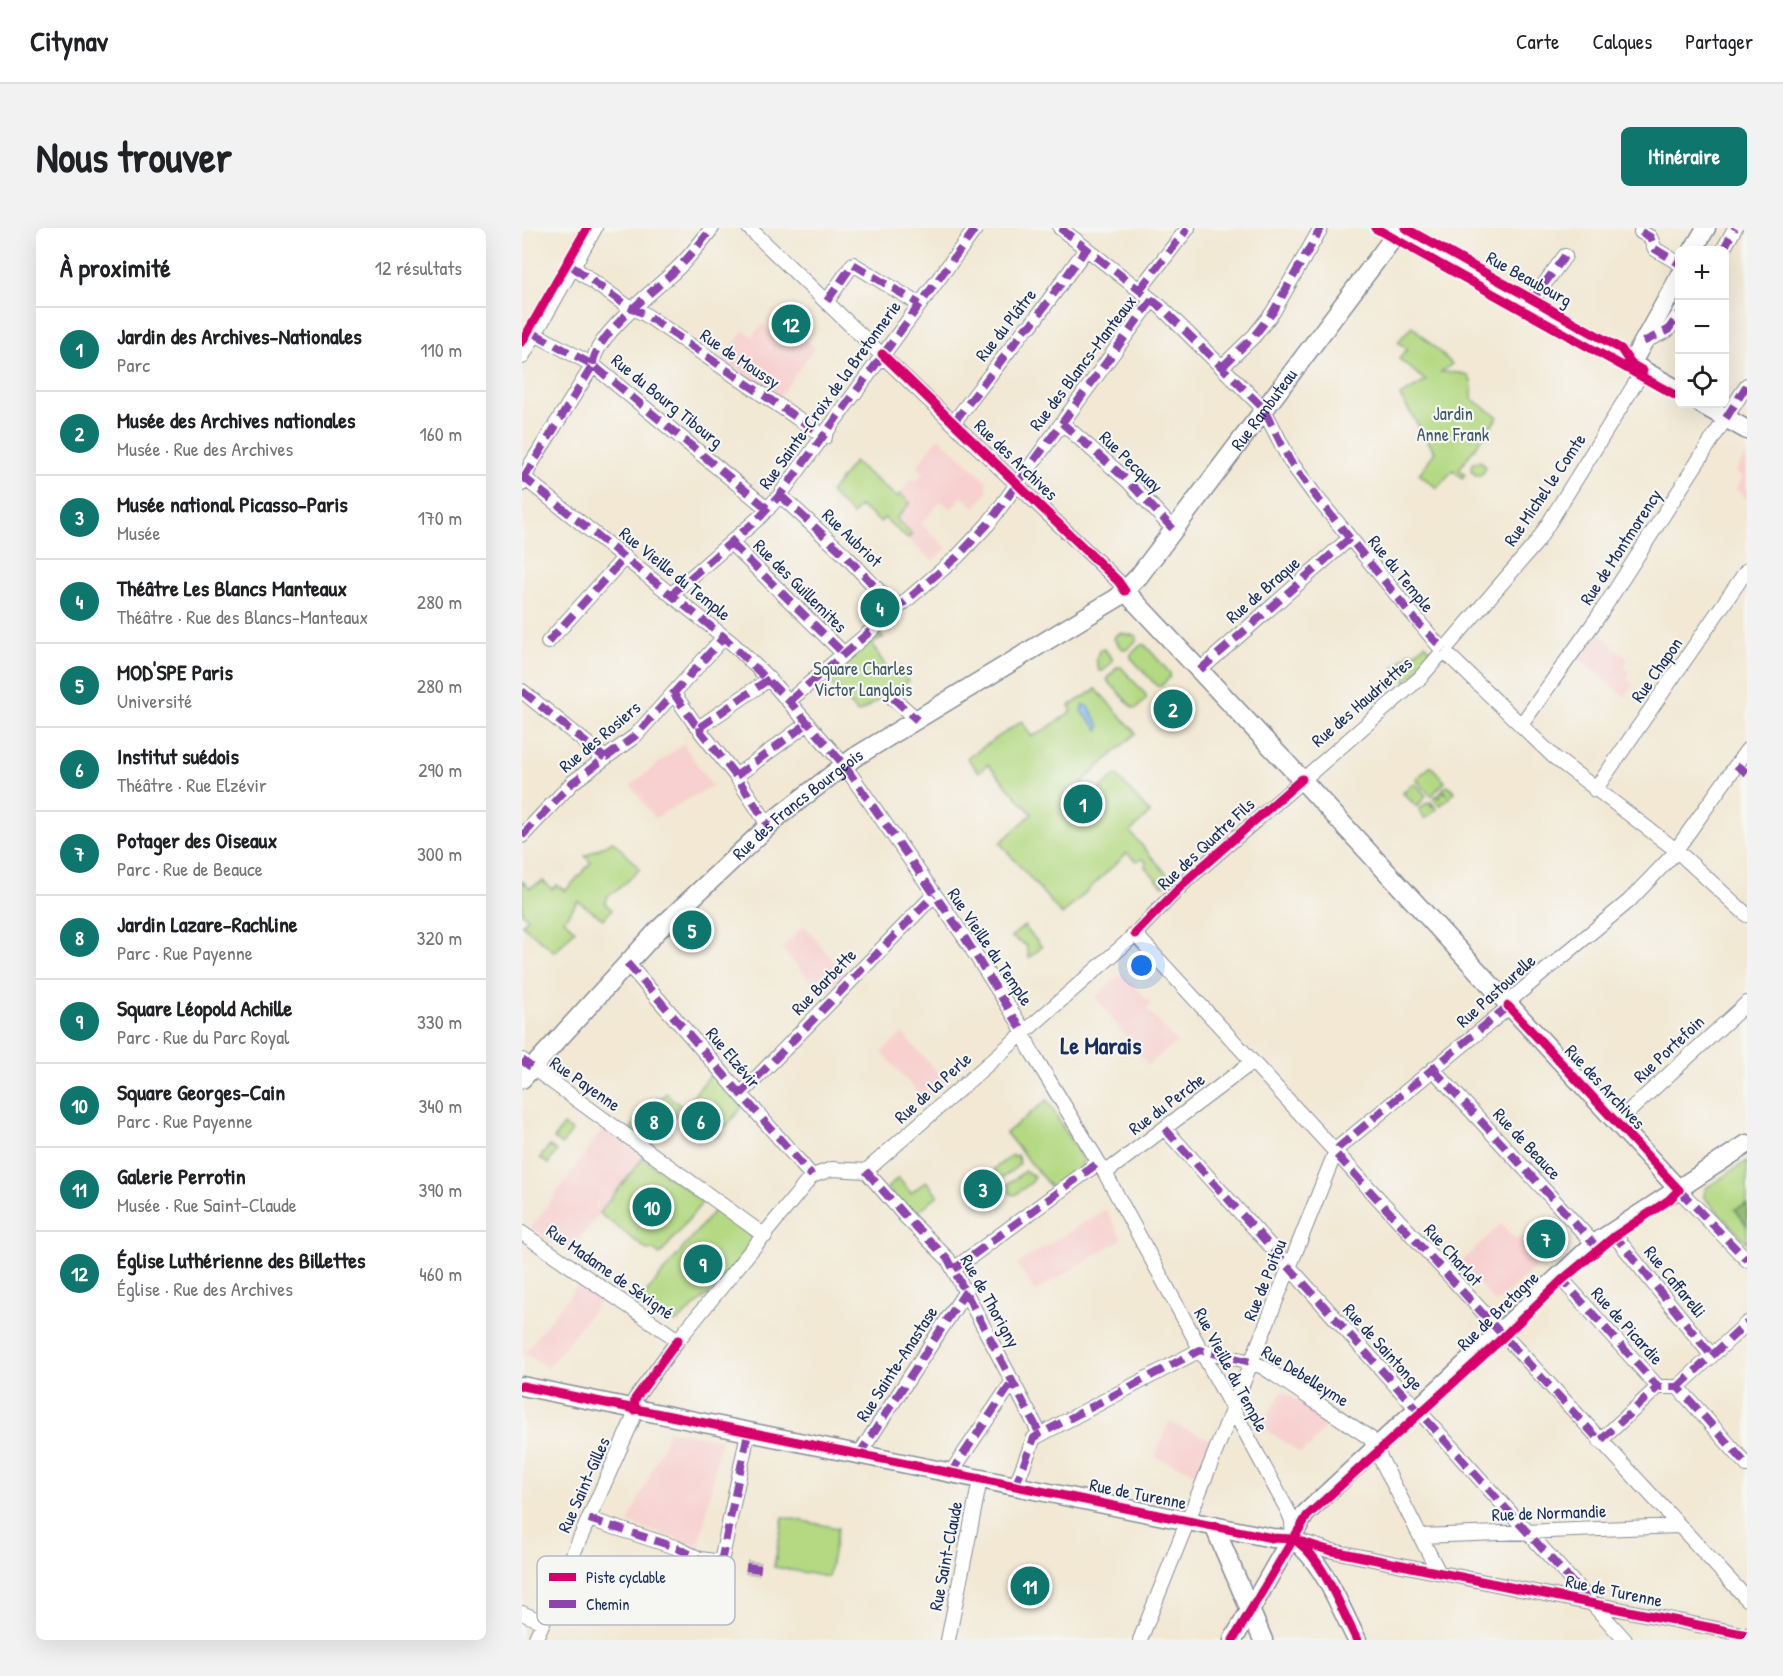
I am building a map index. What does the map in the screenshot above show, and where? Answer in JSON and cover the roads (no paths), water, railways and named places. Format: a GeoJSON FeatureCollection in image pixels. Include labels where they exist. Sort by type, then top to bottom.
{"type":"FeatureCollection","features":[{"type":"Feature","properties":{"kind":"street"},"geometry":{"type":"LineString","coordinates":[[522,357],[595,228]]}},
{"type":"Feature","properties":{"kind":"street"},"geometry":{"type":"LineString","coordinates":[[523,480],[593,365],[594,355],[605,338],[679,267],[712,228]]}},
{"type":"Feature","properties":{"kind":"street","name":"Rue des Archives"},"geometry":{"type":"LineString","coordinates":[[749,228],[1118,580],[1125,591],[1302,779],[1679,1190]]}},
{"type":"Feature","properties":{"kind":"street","name":"Rue Sainte-Croix de la Bretonnerie"},"geometry":{"type":"LineString","coordinates":[[672,594],[731,543],[780,495],[825,437],[826,431],[976,228]]}},
{"type":"Feature","properties":{"kind":"street","name":"Rue du Temple"},"geometry":{"type":"LineString","coordinates":[[1060,228],[1140,289],[1263,408],[1290,461],[1419,624],[1444,650],[1554,757],[1676,850],[1747,915]]}},
{"type":"Feature","properties":{"kind":"street"},"geometry":{"type":"LineString","coordinates":[[1140,289],[1188,228]]}},
{"type":"Feature","properties":{"kind":"street"},"geometry":{"type":"LineString","coordinates":[[1222,367],[1254,336],[1273,312],[1321,228]]}},
{"type":"Feature","properties":{"kind":"street"},"geometry":{"type":"LineString","coordinates":[[1695,246],[1706,228]]}},
{"type":"Feature","properties":{"kind":"street"},"geometry":{"type":"LineString","coordinates":[[1725,246],[1735,228]]}},
{"type":"Feature","properties":{"kind":"street","name":"Rue Beaubourg"},"geometry":{"type":"LineString","coordinates":[[1396,230],[1675,389]]}},
{"type":"Feature","properties":{"kind":"street","name":"Rue Rambuteau"},"geometry":{"type":"LineString","coordinates":[[1125,591],[1139,576],[1396,230]]}},
{"type":"Feature","properties":{"kind":"street"},"geometry":{"type":"LineString","coordinates":[[1636,230],[1650,237],[1655,249],[1675,261]]}},
{"type":"Feature","properties":{"kind":"street","name":"Rue du Plâtre"},"geometry":{"type":"LineString","coordinates":[[954,422],[1026,328],[1031,325],[1086,249]]}},
{"type":"Feature","properties":{"kind":"street"},"geometry":{"type":"LineString","coordinates":[[1528,306],[1565,256]]}},
{"type":"Feature","properties":{"kind":"street"},"geometry":{"type":"LineString","coordinates":[[827,301],[853,264],[919,304]]}},
{"type":"Feature","properties":{"kind":"street","name":"Rue de Moussy"},"geometry":{"type":"LineString","coordinates":[[573,267],[825,437]]}},
{"type":"Feature","properties":{"kind":"street"},"geometry":{"type":"LineString","coordinates":[[1637,367],[1643,342],[1675,285]]}},
{"type":"Feature","properties":{"kind":"street","name":"Rue des Blancs-Manteaux"},"geometry":{"type":"LineString","coordinates":[[789,701],[896,609],[988,524],[1152,300]]}},
{"type":"Feature","properties":{"kind":"street"},"geometry":{"type":"LineString","coordinates":[[1643,342],[1668,330],[1675,320]]}},
{"type":"Feature","properties":{"kind":"street","name":"Rue du Bourg Tibourg"},"geometry":{"type":"LineString","coordinates":[[535,334],[593,365],[768,509]]}},
{"type":"Feature","properties":{"kind":"street","name":"Rue Michel le Comte"},"geometry":{"type":"LineString","coordinates":[[1444,650],[1537,542],[1637,367]]}},
{"type":"Feature","properties":{"kind":"street","name":"Rue de Montmorency"},"geometry":{"type":"LineString","coordinates":[[1521,725],[1600,614],[1747,385]]}},
{"type":"Feature","properties":{"kind":"street"},"geometry":{"type":"LineString","coordinates":[[1708,408],[1747,430]]}},
{"type":"Feature","properties":{"kind":"street","name":"Rue Pecquay"},"geometry":{"type":"LineString","coordinates":[[1062,423],[1128,482],[1173,529]]}},
{"type":"Feature","properties":{"kind":"street","name":"Rue Vieille du Temple"},"geometry":{"type":"LineString","coordinates":[[523,480],[724,636],[769,679],[844,765],[934,895],[1023,1032],[1030,1048],[1101,1168],[1288,1511],[1292,1521],[1293,1539]]}},
{"type":"Feature","properties":{"kind":"street","name":"Rue Aubriot"},"geometry":{"type":"LineString","coordinates":[[780,495],[846,556],[896,609]]}},
{"type":"Feature","properties":{"kind":"street","name":"Rue de Braque"},"geometry":{"type":"LineString","coordinates":[[1200,670],[1350,538]]}},
{"type":"Feature","properties":{"kind":"street","name":"Rue des Guillemites"},"geometry":{"type":"LineString","coordinates":[[731,543],[844,654]]}},
{"type":"Feature","properties":{"kind":"street"},"geometry":{"type":"LineString","coordinates":[[548,642],[625,557]]}},
{"type":"Feature","properties":{"kind":"street","name":"Rue Chapon"},"geometry":{"type":"LineString","coordinates":[[1595,790],[1747,570]]}},
{"type":"Feature","properties":{"kind":"street","name":"Rue des Francs Bourgeois"},"geometry":{"type":"LineString","coordinates":[[525,1069],[627,963],[768,825],[844,765],[1125,591]]}},
{"type":"Feature","properties":{"kind":"street","name":"Rue des Rosiers"},"geometry":{"type":"LineString","coordinates":[[526,833],[573,782],[635,736],[724,636]]}},
{"type":"Feature","properties":{"kind":"street","name":"Rue des Haudriettes"},"geometry":{"type":"LineString","coordinates":[[1302,779],[1420,678],[1444,650]]}},
{"type":"Feature","properties":{"kind":"street"},"geometry":{"type":"LineString","coordinates":[[700,727],[769,679]]}},
{"type":"Feature","properties":{"kind":"street"},"geometry":{"type":"LineString","coordinates":[[522,691],[605,758]]}},
{"type":"Feature","properties":{"kind":"street"},"geometry":{"type":"LineString","coordinates":[[674,694],[736,776],[768,825]]}},
{"type":"Feature","properties":{"kind":"street"},"geometry":{"type":"LineString","coordinates":[[893,698],[917,720]]}},
{"type":"Feature","properties":{"kind":"street"},"geometry":{"type":"LineString","coordinates":[[736,776],[808,723]]}},
{"type":"Feature","properties":{"kind":"street","name":"Rue Pastourelle"},"geometry":{"type":"LineString","coordinates":[[1335,1153],[1339,1147],[1508,1006],[1515,997],[1629,900],[1676,850],[1742,769],[1747,750]]}},
{"type":"Feature","properties":{"kind":"street","name":"Rue des Quatre Fils"},"geometry":{"type":"LineString","coordinates":[[1023,1032],[1135,934],[1186,881],[1302,779]]}},
{"type":"Feature","properties":{"kind":"street","name":"Rue Barbette"},"geometry":{"type":"LineString","coordinates":[[741,1094],[934,895]]}},
{"type":"Feature","properties":{"kind":"street","name":"Rue Charlot"},"geometry":{"type":"LineString","coordinates":[[1135,934],[1251,1063],[1747,1599]]}},
{"type":"Feature","properties":{"kind":"street","name":"Rue Elzévir"},"geometry":{"type":"LineString","coordinates":[[627,963],[812,1176]]}},
{"type":"Feature","properties":{"kind":"street","name":"Rue Portefoin"},"geometry":{"type":"LineString","coordinates":[[1616,1123],[1747,1003]]}},
{"type":"Feature","properties":{"kind":"street","name":"Rue de la Perle"},"geometry":{"type":"LineString","coordinates":[[866,1171],[1023,1032]]}},
{"type":"Feature","properties":{"kind":"street","name":"Rue du Perche"},"geometry":{"type":"LineString","coordinates":[[954,1269],[1101,1168],[1164,1129],[1251,1063]]}},
{"type":"Feature","properties":{"kind":"street","name":"Rue Payenne"},"geometry":{"type":"LineString","coordinates":[[525,1069],[765,1236]]}},
{"type":"Feature","properties":{"kind":"street","name":"Rue de Beauce"},"geometry":{"type":"LineString","coordinates":[[1433,1069],[1594,1244]]}},
{"type":"Feature","properties":{"kind":"street","name":"Rue de Saintonge"},"geometry":{"type":"LineString","coordinates":[[1164,1129],[1625,1640]]}},
{"type":"Feature","properties":{"kind":"street","name":"Rue de Bretagne"},"geometry":{"type":"LineString","coordinates":[[1233,1640],[1293,1539],[1298,1523],[1305,1514],[1594,1244],[1747,1144]]}},
{"type":"Feature","properties":{"kind":"street","name":"Rue de Poitou"},"geometry":{"type":"LineString","coordinates":[[1140,1640],[1335,1153]]}},
{"type":"Feature","properties":{"kind":"street"},"geometry":{"type":"LineString","coordinates":[[812,1176],[832,1169],[866,1171]]}},
{"type":"Feature","properties":{"kind":"street","name":"Rue de Thorigny"},"geometry":{"type":"LineString","coordinates":[[866,1171],[905,1216],[948,1258],[1040,1434]]}},
{"type":"Feature","properties":{"kind":"street","name":"Rue Saint-Gilles"},"geometry":{"type":"LineString","coordinates":[[572,1556],[633,1419],[635,1399],[678,1340],[812,1176]]}},
{"type":"Feature","properties":{"kind":"street"},"geometry":{"type":"LineString","coordinates":[[1679,1190],[1747,1260]]}},
{"type":"Feature","properties":{"kind":"street","name":"Rue Caffarelli"},"geometry":{"type":"LineString","coordinates":[[1611,1231],[1711,1355]]}},
{"type":"Feature","properties":{"kind":"street","name":"Rue Madame de Sévigné"},"geometry":{"type":"LineString","coordinates":[[522,1233],[678,1340]]}},
{"type":"Feature","properties":{"kind":"street","name":"Rue de Picardie"},"geometry":{"type":"LineString","coordinates":[[1559,1276],[1658,1387],[1678,1388]]}},
{"type":"Feature","properties":{"kind":"street","name":"Rue Sainte-Anastase"},"geometry":{"type":"LineString","coordinates":[[858,1456],[966,1291]]}},
{"type":"Feature","properties":{"kind":"street"},"geometry":{"type":"LineString","coordinates":[[1747,1323],[1678,1388],[1747,1465]]}},
{"type":"Feature","properties":{"kind":"street"},"geometry":{"type":"LineString","coordinates":[[1015,1487],[1034,1438],[1200,1350]]}},
{"type":"Feature","properties":{"kind":"street","name":"Rue Debelleyme"},"geometry":{"type":"LineString","coordinates":[[1200,1350],[1251,1362],[1370,1438],[1438,1571]]}},
{"type":"Feature","properties":{"kind":"street"},"geometry":{"type":"LineString","coordinates":[[950,1474],[1013,1381]]}},
{"type":"Feature","properties":{"kind":"street","name":"Rue de Turenne"},"geometry":{"type":"LineString","coordinates":[[522,1386],[858,1456],[1214,1526],[1293,1539],[1328,1550],[1747,1635]]}},
{"type":"Feature","properties":{"kind":"street"},"geometry":{"type":"LineString","coordinates":[[1600,1442],[1658,1387]]}},
{"type":"Feature","properties":{"kind":"street"},"geometry":{"type":"LineString","coordinates":[[722,1556],[748,1433]]}},
{"type":"Feature","properties":{"kind":"street","name":"Rue Saint-Claude"},"geometry":{"type":"LineString","coordinates":[[948,1640],[980,1480]]}},
{"type":"Feature","properties":{"kind":"street"},"geometry":{"type":"LineString","coordinates":[[589,1519],[695,1556]]}},
{"type":"Feature","properties":{"kind":"street"},"geometry":{"type":"LineString","coordinates":[[1214,1526],[1263,1640]]}},
{"type":"Feature","properties":{"kind":"street","name":"Rue de Normandie"},"geometry":{"type":"LineString","coordinates":[[1421,1536],[1678,1526]]}},
{"type":"Feature","properties":{"kind":"street"},"geometry":{"type":"LineString","coordinates":[[1293,1539],[1308,1550],[1317,1563],[1357,1640]]}},
{"type":"Feature","properties":{"kind":"street"},"geometry":{"type":"LineString","coordinates":[[522,1613],[537,1619]]}},
{"type":"Feature","properties":{"kind":"street","name":"Rue Saint-Gilles"},"geometry":{"type":"LineString","coordinates":[[535,1640],[542,1625]]}},
{"type":"Feature","properties":{"kind":"water"},"geometry":{"type":"Polygon","coordinates":[[[1083,705],[1089,707],[1100,726],[1099,730],[1081,711],[1083,705]]]}},
{"type":"Feature","properties":{"kind":"tunnel"},"geometry":{"type":"LineString","coordinates":[[746,1567],[761,1569]]}},
{"type":"Feature","properties":{"kind":"place","name":"Église Luthérienne des Billettes"},"geometry":{"type":"Point","coordinates":[791,324]}},
{"type":"Feature","properties":{"kind":"place","name":"Théâtre Les Blancs Manteaux"},"geometry":{"type":"Point","coordinates":[880,608]}},
{"type":"Feature","properties":{"kind":"place","name":"Musée des Archives nationales"},"geometry":{"type":"Point","coordinates":[1173,709]}},
{"type":"Feature","properties":{"kind":"place","name":"Jardin des Archives-Nationales"},"geometry":{"type":"Point","coordinates":[1083,804]}},
{"type":"Feature","properties":{"kind":"place","name":"MOD'SPE Paris"},"geometry":{"type":"Point","coordinates":[692,930]}},
{"type":"Feature","properties":{"kind":"place","name":"Jardin Lazare-Rachline"},"geometry":{"type":"Point","coordinates":[654,1121]}},
{"type":"Feature","properties":{"kind":"place","name":"Institut suédois"},"geometry":{"type":"Point","coordinates":[701,1121]}},
{"type":"Feature","properties":{"kind":"place","name":"Musée national Picasso-Paris"},"geometry":{"type":"Point","coordinates":[983,1189]}},
{"type":"Feature","properties":{"kind":"place","name":"Square Georges-Cain"},"geometry":{"type":"Point","coordinates":[652,1207]}},
{"type":"Feature","properties":{"kind":"place","name":"Potager des Oiseaux"},"geometry":{"type":"Point","coordinates":[1546,1239]}},
{"type":"Feature","properties":{"kind":"place","name":"Square Léopold Achille"},"geometry":{"type":"Point","coordinates":[703,1264]}},
{"type":"Feature","properties":{"kind":"place","name":"Galerie Perrotin"},"geometry":{"type":"Point","coordinates":[1030,1586]}},
{"type":"Feature","properties":{"kind":"district","name":"Le Marais"},"geometry":{"type":"Point","coordinates":[1101,1046]}},
{"type":"Feature","properties":{"kind":"park label","name":"Jardin Anne Frank"},"geometry":{"type":"Point","coordinates":[1453,424]}},
{"type":"Feature","properties":{"kind":"park label","name":"Square Charles Victor Langlois"},"geometry":{"type":"Point","coordinates":[863,679]}}]}
